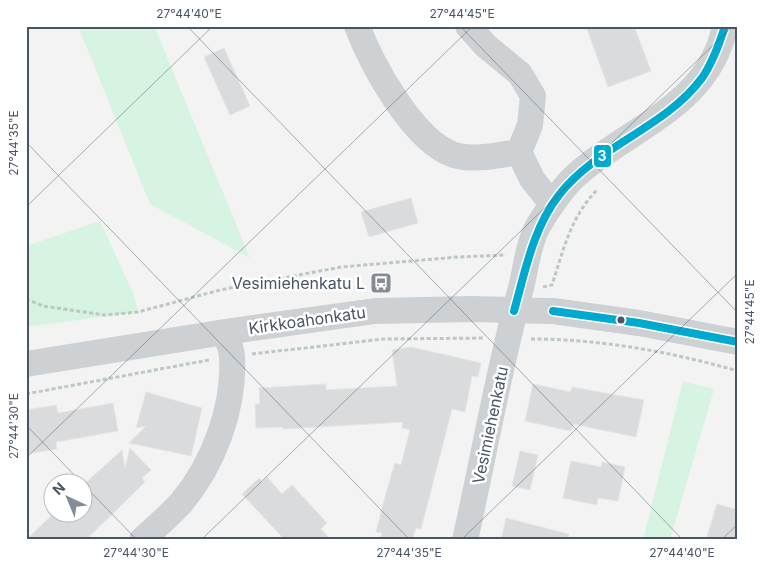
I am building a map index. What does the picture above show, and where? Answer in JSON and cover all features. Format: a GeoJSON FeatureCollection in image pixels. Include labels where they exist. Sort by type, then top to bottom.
{"type":"FeatureCollection","features":[{"type":"Feature","properties":{"kind":"street"},"geometry":{"type":"LineString","coordinates":[[357,26],[390,90],[418,129],[437,146],[456,155],[485,157],[519,152]]}},
{"type":"Feature","properties":{"kind":"street"},"geometry":{"type":"LineString","coordinates":[[468,26],[486,46],[520,74],[533,96],[530,126],[519,152],[532,179],[552,204]]}},
{"type":"Feature","properties":{"kind":"street","name":"Vesimiehenkatu"},"geometry":{"type":"LineString","coordinates":[[465,540],[514,311],[537,228],[552,204],[571,181],[682,100],[700,81],[712,64],[725,26]]}},
{"type":"Feature","properties":{"kind":"street","name":"Kirkkoahonkatu"},"geometry":{"type":"LineString","coordinates":[[26,364],[229,344],[376,311],[472,309],[553,311],[639,323],[738,342]]}},
{"type":"Feature","properties":{"kind":"street"},"geometry":{"type":"LineString","coordinates":[[142,540],[181,503],[195,483],[210,455],[228,408],[229,344]]}},
{"type":"Feature","properties":{"kind":"path"},"geometry":{"type":"LineString","coordinates":[[26,299],[43,306],[106,315],[130,313],[220,290],[341,267],[458,257],[529,255]]}},
{"type":"Feature","properties":{"kind":"path"},"geometry":{"type":"LineString","coordinates":[[26,394],[229,344],[470,337],[551,339],[620,345],[694,359],[738,370]]}},
{"type":"Feature","properties":{"kind":"green space"},"geometry":{"type":"Polygon","coordinates":[[[78,26],[157,26],[155,28],[250,258],[150,204],[78,26]]]}},
{"type":"Feature","properties":{"kind":"green space"},"geometry":{"type":"Polygon","coordinates":[[[100,221],[134,295],[138,312],[26,327],[26,246],[100,221]]]}},
{"type":"Feature","properties":{"kind":"green space"},"geometry":{"type":"Polygon","coordinates":[[[683,381],[714,389],[670,540],[643,540],[683,381]]]}},
{"type":"Feature","properties":{"kind":"building"},"geometry":{"type":"Polygon","coordinates":[[[586,26],[634,26],[651,71],[608,87],[586,26]]]}},
{"type":"Feature","properties":{"kind":"building"},"geometry":{"type":"Polygon","coordinates":[[[224,48],[250,106],[230,115],[204,57],[224,48]]]}},
{"type":"Feature","properties":{"kind":"building"},"geometry":{"type":"Polygon","coordinates":[[[411,198],[418,223],[369,237],[361,212],[411,198]]]}},
{"type":"Feature","properties":{"kind":"building"},"geometry":{"type":"Polygon","coordinates":[[[411,347],[481,363],[478,377],[472,376],[465,412],[452,409],[421,529],[416,528],[412,540],[380,540],[382,533],[376,532],[385,497],[395,463],[401,465],[410,430],[402,428],[403,422],[283,429],[282,427],[256,428],[255,404],[260,404],[259,388],[326,384],[326,390],[397,386],[392,350],[411,347]]]}},
{"type":"Feature","properties":{"kind":"building"},"geometry":{"type":"Polygon","coordinates":[[[533,384],[571,392],[572,387],[644,400],[636,437],[573,424],[571,431],[525,421],[533,384]]]}},
{"type":"Feature","properties":{"kind":"building"},"geometry":{"type":"Polygon","coordinates":[[[146,392],[202,408],[191,456],[129,443],[146,426],[136,428],[146,392]]]}},
{"type":"Feature","properties":{"kind":"building"},"geometry":{"type":"Polygon","coordinates":[[[113,403],[118,431],[56,442],[57,449],[26,454],[26,410],[56,405],[58,413],[113,403]]]}},
{"type":"Feature","properties":{"kind":"building"},"geometry":{"type":"Polygon","coordinates":[[[130,448],[151,470],[142,478],[145,482],[86,540],[26,540],[43,524],[92,524],[92,477],[122,450],[125,468],[130,448]]]}},
{"type":"Feature","properties":{"kind":"building"},"geometry":{"type":"Polygon","coordinates":[[[520,451],[538,455],[530,490],[512,486],[520,451]]]}},
{"type":"Feature","properties":{"kind":"building"},"geometry":{"type":"Polygon","coordinates":[[[571,461],[601,467],[602,462],[625,467],[618,501],[598,498],[597,505],[563,498],[571,461]]]}},
{"type":"Feature","properties":{"kind":"building"},"geometry":{"type":"Polygon","coordinates":[[[267,477],[282,494],[292,485],[327,523],[321,529],[331,540],[285,540],[242,494],[259,478],[262,482],[267,477]]]}},
{"type":"Feature","properties":{"kind":"building"},"geometry":{"type":"Polygon","coordinates":[[[717,504],[738,510],[738,540],[706,540],[717,504]]]}},
{"type":"Feature","properties":{"kind":"building"},"geometry":{"type":"Polygon","coordinates":[[[506,518],[569,534],[568,540],[501,540],[506,518]]]}},
{"type":"Feature","properties":{"kind":"transit line","name":"3"},"geometry":{"type":"LineString","coordinates":[[514,311],[536,236],[559,195],[592,163],[651,124],[687,95],[702,78],[709,66],[725,26]]}},
{"type":"Feature","properties":{"kind":"transit line","name":"3"},"geometry":{"type":"LineString","coordinates":[[553,311],[639,323],[738,342]]}},
{"type":"Feature","properties":{"kind":"place","name":"Vesimiehenkatu L"},"geometry":{"type":"Point","coordinates":[381,283]}}]}
